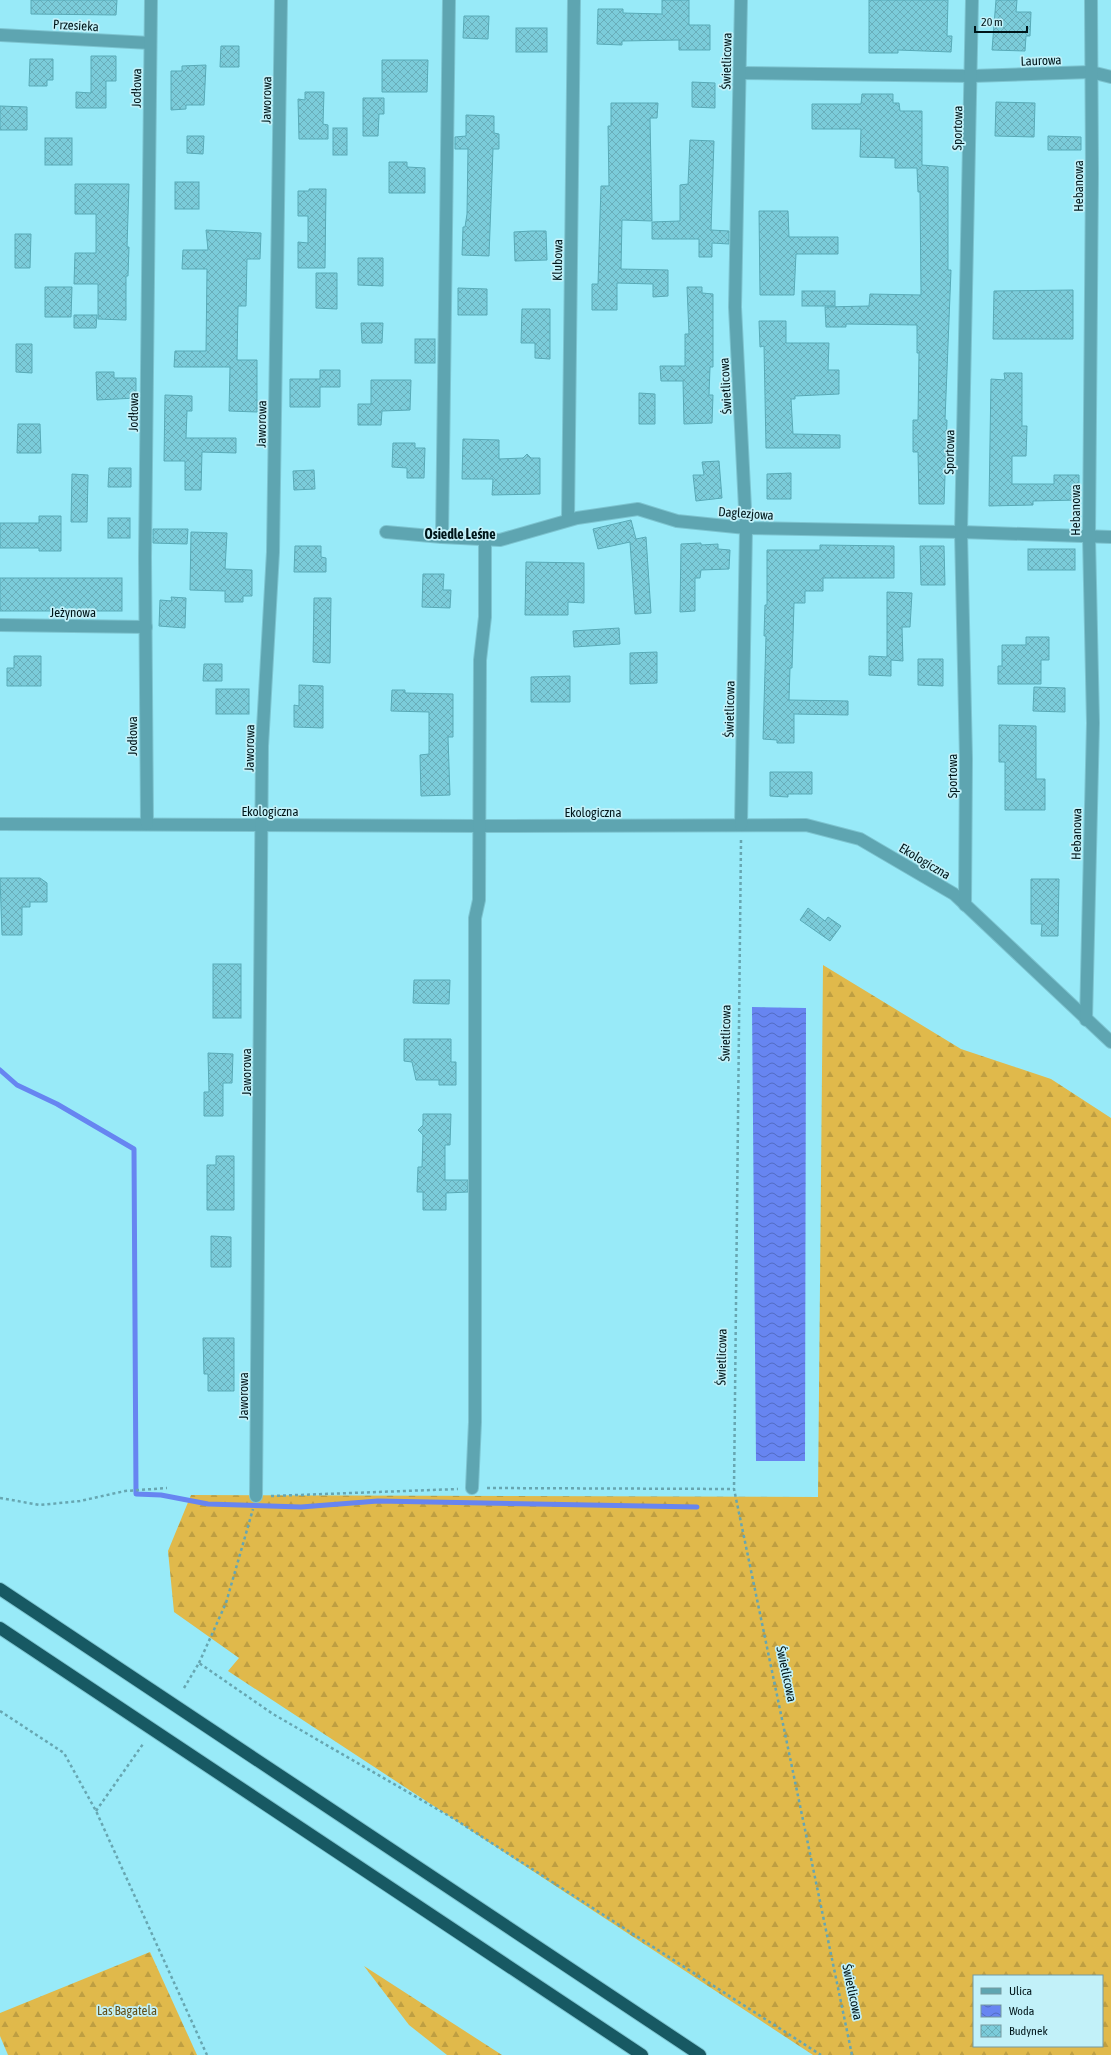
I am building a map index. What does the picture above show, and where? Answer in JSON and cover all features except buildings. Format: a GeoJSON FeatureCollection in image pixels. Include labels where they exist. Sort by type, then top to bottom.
{"type":"FeatureCollection","features":[{"type":"Feature","properties":{"kind":"highway"},"geometry":{"type":"LineString","coordinates":[[0,1589],[700,2055]]}},
{"type":"Feature","properties":{"kind":"highway"},"geometry":{"type":"LineString","coordinates":[[0,1628],[642,2055]]}},
{"type":"Feature","properties":{"kind":"street","name":"Jodłowa"},"geometry":{"type":"LineString","coordinates":[[147,824],[146,627],[151,0]]}},
{"type":"Feature","properties":{"kind":"street","name":"Jaworowa"},"geometry":{"type":"LineString","coordinates":[[256,1496],[262,746],[273,552],[282,0]]}},
{"type":"Feature","properties":{"kind":"street"},"geometry":{"type":"LineString","coordinates":[[442,537],[449,0]]}},
{"type":"Feature","properties":{"kind":"street","name":"Klubowa"},"geometry":{"type":"LineString","coordinates":[[568,520],[574,0]]}},
{"type":"Feature","properties":{"kind":"street","name":"Świetlicowa"},"geometry":{"type":"LineString","coordinates":[[741,0],[735,307],[746,528],[741,825]]}},
{"type":"Feature","properties":{"kind":"street","name":"Sportowa"},"geometry":{"type":"LineString","coordinates":[[965,905],[966,759],[961,532],[972,76],[972,0]]}},
{"type":"Feature","properties":{"kind":"street","name":"Hebanowa"},"geometry":{"type":"LineString","coordinates":[[1086,1020],[1093,723],[1088,537],[1092,181],[1091,0]]}},
{"type":"Feature","properties":{"kind":"street","name":"Przesieka"},"geometry":{"type":"LineString","coordinates":[[0,35],[150,43]]}},
{"type":"Feature","properties":{"kind":"street","name":"Laurowa"},"geometry":{"type":"LineString","coordinates":[[740,73],[972,76],[1091,72],[1111,76]]}},
{"type":"Feature","properties":{"kind":"street","name":"Daglezjowa"},"geometry":{"type":"LineString","coordinates":[[386,532],[500,540],[568,520],[638,510],[677,521],[746,528],[961,532],[1111,537]]}},
{"type":"Feature","properties":{"kind":"street"},"geometry":{"type":"LineString","coordinates":[[472,1488],[475,1406],[475,918],[478,900],[480,660],[485,617],[484,540]]}},
{"type":"Feature","properties":{"kind":"street","name":"Jeżynowa"},"geometry":{"type":"LineString","coordinates":[[0,625],[146,627]]}},
{"type":"Feature","properties":{"kind":"street","name":"Ekologiczna"},"geometry":{"type":"LineString","coordinates":[[0,824],[479,826],[806,825],[860,839],[954,894],[1111,1042]]}},
{"type":"Feature","properties":{"kind":"path","name":"Świetlicowa"},"geometry":{"type":"LineString","coordinates":[[741,825],[734,1488],[852,2055]]}},
{"type":"Feature","properties":{"kind":"path"},"geometry":{"type":"LineString","coordinates":[[0,1498],[40,1505],[80,1501],[125,1491],[168,1488]]}},
{"type":"Feature","properties":{"kind":"path"},"geometry":{"type":"LineString","coordinates":[[256,1496],[472,1488],[734,1488]]}},
{"type":"Feature","properties":{"kind":"path"},"geometry":{"type":"LineString","coordinates":[[184,1688],[199,1663],[226,1603],[250,1517]]}},
{"type":"Feature","properties":{"kind":"path"},"geometry":{"type":"LineString","coordinates":[[199,1663],[273,1714],[456,1820],[821,2055]]}},
{"type":"Feature","properties":{"kind":"path"},"geometry":{"type":"LineString","coordinates":[[0,1711],[64,1753],[96,1811],[207,2055]]}},
{"type":"Feature","properties":{"kind":"path"},"geometry":{"type":"LineString","coordinates":[[96,1811],[143,1744]]}},
{"type":"Feature","properties":{"kind":"green space"},"geometry":{"type":"Polygon","coordinates":[[[823,965],[961,1049],[1051,1079],[1111,1118],[1111,2055],[813,2055],[228,1671],[239,1658],[174,1612],[168,1551],[191,1495],[818,1497],[823,965]]]}},
{"type":"Feature","properties":{"kind":"green space","name":"Las Bagatela"},"geometry":{"type":"Polygon","coordinates":[[[150,1952],[197,2055],[8,2055],[0,2036],[0,2013],[150,1952]]]}},
{"type":"Feature","properties":{"kind":"green space"},"geometry":{"type":"Polygon","coordinates":[[[364,1966],[502,2055],[447,2055],[409,2025],[364,1966]]]}},
{"type":"Feature","properties":{"kind":"water"},"geometry":{"type":"Polygon","coordinates":[[[752,1007],[806,1008],[805,1461],[756,1461],[752,1007]]]}},
{"type":"Feature","properties":{"kind":"waterway"},"geometry":{"type":"LineString","coordinates":[[0,1070],[17,1085],[57,1104],[134,1149],[136,1494],[161,1495],[208,1504],[301,1507],[378,1501],[697,1507]]}},
{"type":"Feature","properties":{"kind":"district","name":"Osiedle Leśne"},"geometry":{"type":"Point","coordinates":[460,534]}}]}
